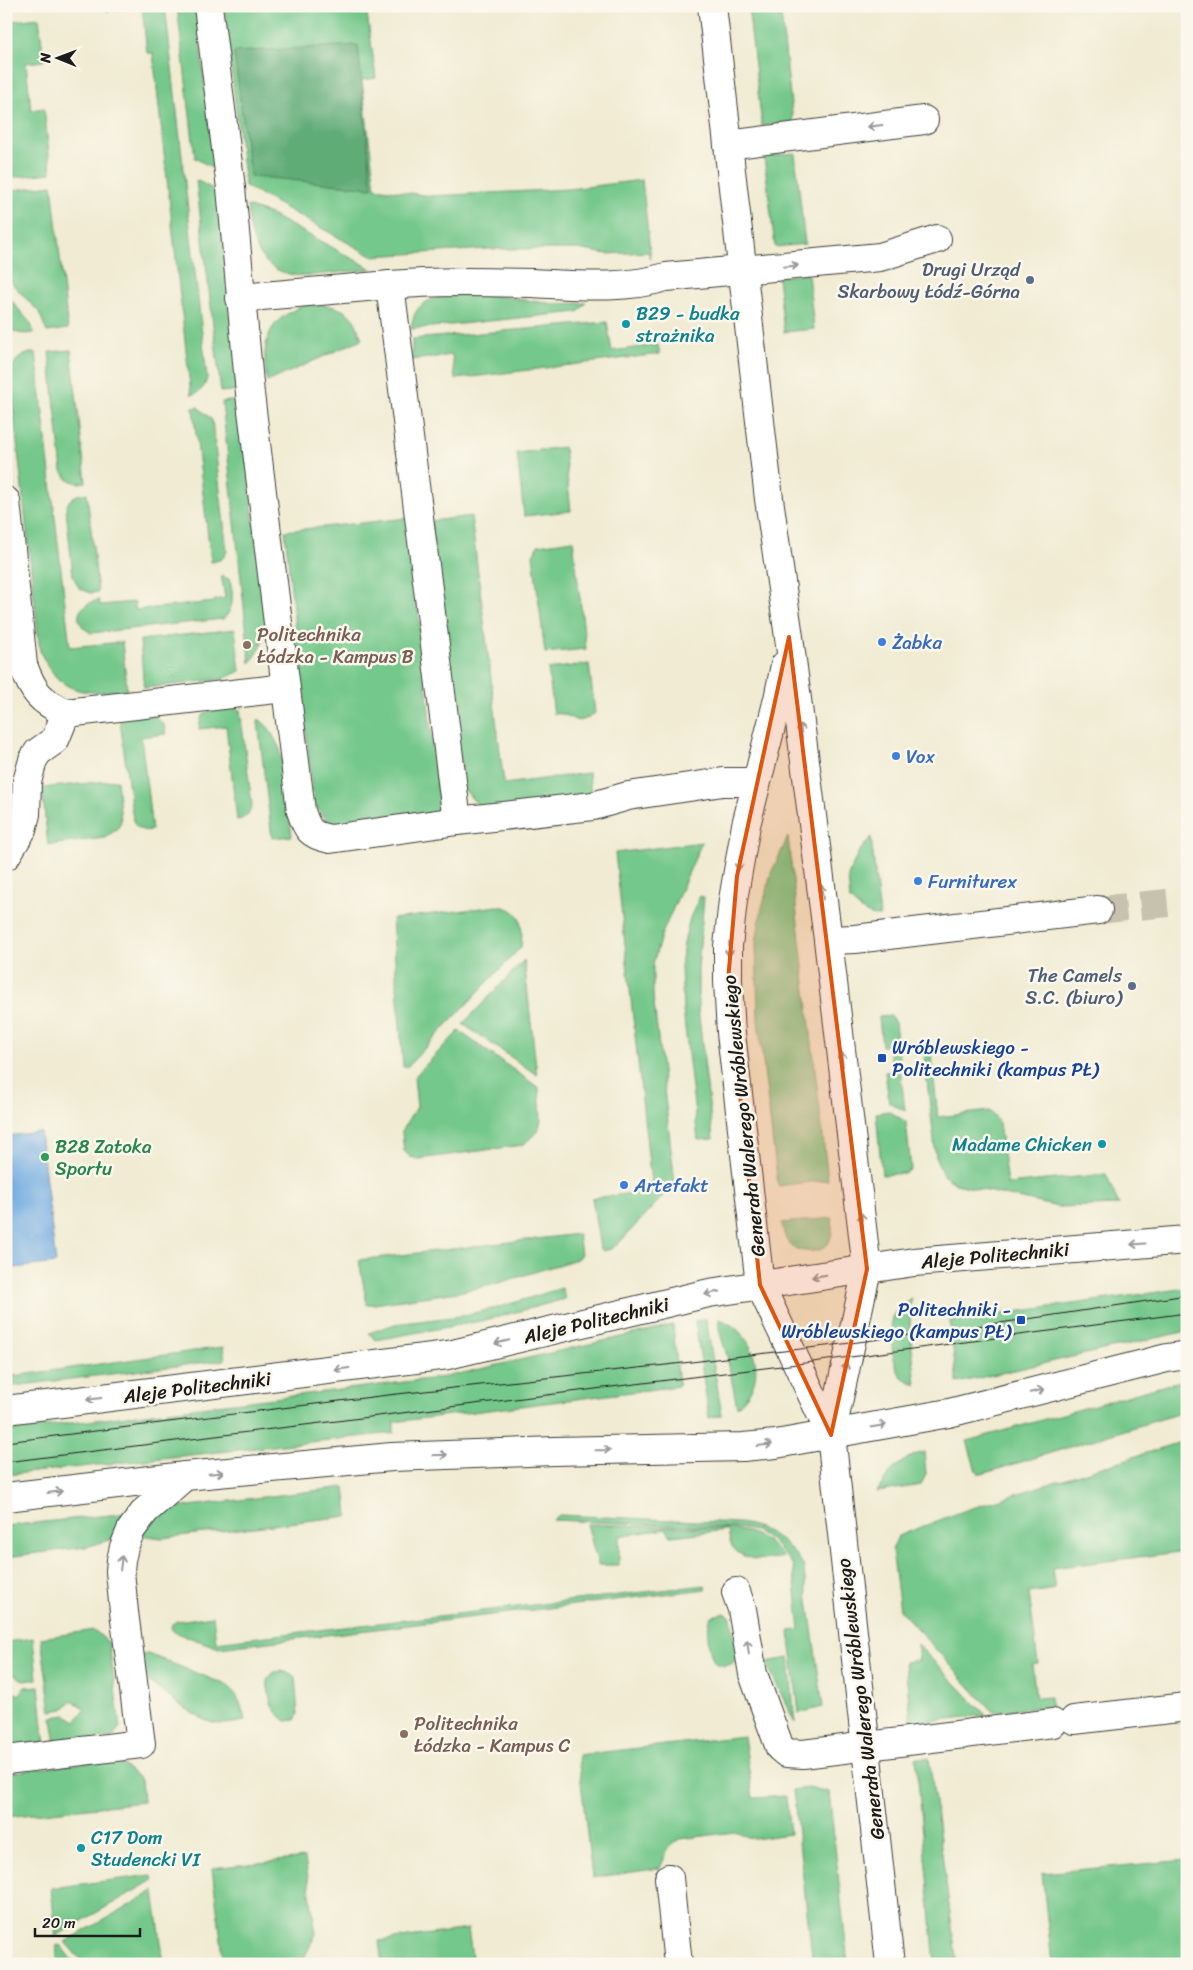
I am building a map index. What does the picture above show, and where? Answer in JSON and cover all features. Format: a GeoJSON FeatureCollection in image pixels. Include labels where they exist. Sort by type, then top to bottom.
{"type":"FeatureCollection","features":[{"type":"Feature","properties":{"kind":"street"},"geometry":{"type":"LineString","coordinates":[[208,6],[231,188],[240,298],[285,688],[301,811],[311,833],[330,839],[457,821],[593,806],[628,796],[724,782],[756,782]]}},
{"type":"Feature","properties":{"kind":"street","name":"Generała Walerego Wróblewskiego"},"geometry":{"type":"LineString","coordinates":[[712,6],[769,499],[789,637],[828,940],[867,1269],[831,1435],[890,1964]]}},
{"type":"Feature","properties":{"kind":"street"},"geometry":{"type":"LineString","coordinates":[[728,145],[924,120]]}},
{"type":"Feature","properties":{"kind":"street"},"geometry":{"type":"LineString","coordinates":[[240,298],[445,282],[619,285],[666,277],[880,257],[937,240]]}},
{"type":"Feature","properties":{"kind":"street"},"geometry":{"type":"LineString","coordinates":[[390,285],[457,821]]}},
{"type":"Feature","properties":{"kind":"street"},"geometry":{"type":"LineString","coordinates":[[6,500],[23,665],[37,695],[46,703],[66,713],[285,688]]}},
{"type":"Feature","properties":{"kind":"street","name":"Generała Walerego Wróblewskiego"},"geometry":{"type":"LineString","coordinates":[[789,637],[778,699],[746,825],[733,900],[728,946],[728,981],[731,1033],[760,1285],[831,1435]]}},
{"type":"Feature","properties":{"kind":"street"},"geometry":{"type":"LineString","coordinates":[[6,856],[22,830],[26,814],[27,782],[33,760],[38,752],[55,740],[66,713]]}},
{"type":"Feature","properties":{"kind":"street"},"geometry":{"type":"LineString","coordinates":[[828,940],[855,939],[1098,910]]}},
{"type":"Feature","properties":{"kind":"street","name":"Aleje Politechniki"},"geometry":{"type":"LineString","coordinates":[[6,1410],[448,1355],[709,1293],[867,1269],[952,1258],[1187,1240]]}},
{"type":"Feature","properties":{"kind":"street"},"geometry":{"type":"LineString","coordinates":[[6,1497],[185,1476],[392,1457],[554,1451],[743,1448],[831,1435],[948,1413],[1167,1358],[1187,1355]]}},
{"type":"Feature","properties":{"kind":"street"},"geometry":{"type":"LineString","coordinates":[[6,1760],[141,1744],[120,1571],[124,1547],[131,1530],[145,1511],[185,1476]]}},
{"type":"Feature","properties":{"kind":"street"},"geometry":{"type":"LineString","coordinates":[[736,1592],[742,1609],[752,1674],[780,1748],[786,1753],[803,1754],[1187,1706]]}},
{"type":"Feature","properties":{"kind":"street"},"geometry":{"type":"LineString","coordinates":[[668,1878],[678,1964]]}},
{"type":"Feature","properties":{"kind":"highlighted area"},"geometry":{"type":"Polygon","coordinates":[[[789,637],[867,1269],[831,1435],[760,1285],[728,981],[737,876],[789,637]]]}},
{"type":"Feature","properties":{"kind":"green space"},"geometry":{"type":"Polygon","coordinates":[[[106,6],[165,6],[207,378],[202,389],[191,395],[153,53],[147,53],[142,7],[107,11],[106,6]]]}},
{"type":"Feature","properties":{"kind":"green space"},"geometry":{"type":"Polygon","coordinates":[[[177,6],[196,6],[214,169],[195,158],[177,6]]]}},
{"type":"Feature","properties":{"kind":"green space"},"geometry":{"type":"Polygon","coordinates":[[[224,6],[366,6],[376,78],[362,80],[375,188],[431,196],[569,189],[642,180],[651,259],[648,252],[607,254],[577,249],[489,249],[372,256],[245,186],[224,6]]]}},
{"type":"Feature","properties":{"kind":"green space"},"geometry":{"type":"Polygon","coordinates":[[[748,6],[780,6],[793,122],[762,126],[748,6]]]}},
{"type":"Feature","properties":{"kind":"green space"},"geometry":{"type":"Polygon","coordinates":[[[11,10],[13,21],[39,18],[44,61],[26,63],[31,110],[44,108],[51,173],[6,178],[6,11],[11,10]]]}},
{"type":"Feature","properties":{"kind":"green space"},"geometry":{"type":"Polygon","coordinates":[[[358,45],[372,188],[250,176],[234,52],[358,45]]]}},
{"type":"Feature","properties":{"kind":"green space"},"geometry":{"type":"Polygon","coordinates":[[[795,153],[805,244],[775,247],[764,156],[795,153]]]}},
{"type":"Feature","properties":{"kind":"green space"},"geometry":{"type":"Polygon","coordinates":[[[196,180],[217,191],[239,390],[221,392],[196,180]]]}},
{"type":"Feature","properties":{"kind":"green space"},"geometry":{"type":"Polygon","coordinates":[[[52,185],[68,329],[47,332],[39,312],[15,287],[7,275],[6,191],[52,185]]]}},
{"type":"Feature","properties":{"kind":"green space"},"geometry":{"type":"Polygon","coordinates":[[[247,206],[270,214],[372,269],[306,276],[278,270],[268,264],[255,245],[251,233],[247,206]]]}},
{"type":"Feature","properties":{"kind":"green space"},"geometry":{"type":"Polygon","coordinates":[[[808,274],[814,329],[784,332],[778,277],[808,274]]]}},
{"type":"Feature","properties":{"kind":"green space"},"geometry":{"type":"Polygon","coordinates":[[[6,294],[31,324],[34,333],[24,334],[11,329],[6,318],[6,294]]]}},
{"type":"Feature","properties":{"kind":"green space"},"geometry":{"type":"Polygon","coordinates":[[[449,295],[491,295],[554,304],[586,303],[578,312],[411,329],[415,314],[422,304],[449,295]]]}},
{"type":"Feature","properties":{"kind":"green space"},"geometry":{"type":"Polygon","coordinates":[[[307,304],[331,306],[347,313],[354,319],[362,339],[267,382],[265,355],[269,334],[283,317],[307,304]]]}},
{"type":"Feature","properties":{"kind":"green space"},"geometry":{"type":"Polygon","coordinates":[[[607,322],[612,351],[658,345],[660,354],[455,379],[452,355],[412,360],[412,339],[607,322]]]}},
{"type":"Feature","properties":{"kind":"green space"},"geometry":{"type":"Polygon","coordinates":[[[71,350],[86,482],[79,483],[68,480],[62,471],[49,352],[71,350]]]}},
{"type":"Feature","properties":{"kind":"green space"},"geometry":{"type":"Polygon","coordinates":[[[30,353],[36,353],[70,647],[122,642],[127,690],[98,692],[75,689],[65,684],[56,676],[47,666],[40,651],[10,378],[16,362],[30,353]]]}},
{"type":"Feature","properties":{"kind":"green space"},"geometry":{"type":"Polygon","coordinates":[[[240,400],[266,625],[261,646],[250,663],[222,402],[240,400]]]}},
{"type":"Feature","properties":{"kind":"green space"},"geometry":{"type":"Polygon","coordinates":[[[198,407],[212,420],[227,551],[221,559],[211,562],[193,408],[198,407]]]}},
{"type":"Feature","properties":{"kind":"green space"},"geometry":{"type":"Polygon","coordinates":[[[564,447],[571,511],[524,516],[517,453],[564,447]]]}},
{"type":"Feature","properties":{"kind":"green space"},"geometry":{"type":"Polygon","coordinates":[[[87,493],[98,592],[90,593],[79,588],[73,576],[66,509],[73,497],[87,493]]]}},
{"type":"Feature","properties":{"kind":"green space"},"geometry":{"type":"Polygon","coordinates":[[[471,516],[504,784],[589,773],[591,796],[482,810],[464,789],[431,521],[471,516]]]}},
{"type":"Feature","properties":{"kind":"green space"},"geometry":{"type":"Polygon","coordinates":[[[408,518],[440,813],[341,827],[324,816],[313,800],[285,531],[408,518]]]}},
{"type":"Feature","properties":{"kind":"green space"},"geometry":{"type":"Polygon","coordinates":[[[573,540],[586,649],[545,653],[533,555],[538,545],[573,540]]]}},
{"type":"Feature","properties":{"kind":"green space"},"geometry":{"type":"Polygon","coordinates":[[[221,575],[230,580],[232,596],[230,611],[223,619],[91,633],[80,623],[79,614],[82,609],[86,605],[99,600],[100,605],[135,602],[135,610],[214,602],[215,600],[225,598],[221,575]]]}},
{"type":"Feature","properties":{"kind":"green space"},"geometry":{"type":"Polygon","coordinates":[[[235,629],[240,671],[223,679],[144,688],[140,640],[235,629]]]}},
{"type":"Feature","properties":{"kind":"green space"},"geometry":{"type":"Polygon","coordinates":[[[589,664],[595,713],[581,720],[573,719],[566,715],[554,714],[548,669],[589,664]]]}},
{"type":"Feature","properties":{"kind":"green space"},"geometry":{"type":"Polygon","coordinates":[[[233,708],[240,710],[252,805],[247,815],[237,820],[226,726],[199,729],[200,722],[205,713],[215,709],[233,708]]]}},
{"type":"Feature","properties":{"kind":"green space"},"geometry":{"type":"Polygon","coordinates":[[[154,715],[164,725],[166,734],[141,737],[152,830],[146,831],[138,828],[133,820],[120,721],[122,718],[154,715]]]}},
{"type":"Feature","properties":{"kind":"green space"},"geometry":{"type":"Polygon","coordinates":[[[259,719],[269,728],[280,749],[292,836],[272,838],[259,719]]]}},
{"type":"Feature","properties":{"kind":"green space"},"geometry":{"type":"Polygon","coordinates":[[[117,780],[121,821],[118,828],[105,838],[48,845],[42,788],[117,780]]]}},
{"type":"Feature","properties":{"kind":"green space"},"geometry":{"type":"Polygon","coordinates":[[[788,837],[828,1180],[778,1186],[758,1020],[756,943],[761,912],[771,873],[788,837]]]}},
{"type":"Feature","properties":{"kind":"green space"},"geometry":{"type":"Polygon","coordinates":[[[871,837],[880,916],[867,913],[850,900],[848,876],[858,853],[871,837]]]}},
{"type":"Feature","properties":{"kind":"green space"},"geometry":{"type":"Polygon","coordinates":[[[702,842],[661,936],[653,964],[653,995],[675,1183],[620,1242],[611,1249],[603,1251],[600,1248],[592,1198],[652,1191],[615,853],[702,842]]]}},
{"type":"Feature","properties":{"kind":"green space"},"geometry":{"type":"Polygon","coordinates":[[[700,896],[704,897],[698,968],[698,1008],[713,1139],[698,1140],[683,1010],[681,967],[684,942],[690,918],[700,896]]]}},
{"type":"Feature","properties":{"kind":"green space"},"geometry":{"type":"Polygon","coordinates":[[[498,906],[512,911],[520,919],[522,932],[521,947],[408,1066],[403,1067],[392,919],[498,906]]]}},
{"type":"Feature","properties":{"kind":"green space"},"geometry":{"type":"Polygon","coordinates":[[[524,960],[537,1075],[463,1024],[524,960]]]}},
{"type":"Feature","properties":{"kind":"green space"},"geometry":{"type":"Polygon","coordinates":[[[891,1016],[895,1023],[905,1111],[889,1102],[885,1072],[892,1071],[889,1045],[882,1046],[879,1017],[891,1016]]]}},
{"type":"Feature","properties":{"kind":"green space"},"geometry":{"type":"Polygon","coordinates":[[[459,1031],[539,1088],[541,1120],[538,1131],[523,1145],[419,1159],[410,1157],[404,1151],[402,1133],[403,1128],[417,1107],[414,1077],[459,1031]]]}},
{"type":"Feature","properties":{"kind":"green space"},"geometry":{"type":"Polygon","coordinates":[[[930,1045],[938,1117],[990,1111],[999,1123],[1007,1184],[1106,1174],[1119,1205],[1058,1207],[956,1184],[943,1175],[936,1158],[923,1046],[930,1045]]]}},
{"type":"Feature","properties":{"kind":"green space"},"geometry":{"type":"Polygon","coordinates":[[[889,1111],[906,1122],[911,1169],[906,1173],[882,1175],[876,1113],[889,1111]]]}},
{"type":"Feature","properties":{"kind":"green space"},"geometry":{"type":"Polygon","coordinates":[[[832,1218],[831,1238],[825,1247],[820,1250],[805,1251],[791,1246],[784,1233],[782,1223],[832,1218]]]}},
{"type":"Feature","properties":{"kind":"green space"},"geometry":{"type":"Polygon","coordinates":[[[578,1234],[581,1254],[577,1259],[492,1285],[458,1292],[367,1305],[359,1260],[578,1234]]]}},
{"type":"Feature","properties":{"kind":"green space"},"geometry":{"type":"Polygon","coordinates":[[[562,1288],[565,1299],[486,1320],[376,1340],[369,1333],[395,1324],[460,1316],[496,1308],[562,1288]]]}},
{"type":"Feature","properties":{"kind":"green space"},"geometry":{"type":"Polygon","coordinates":[[[1187,1288],[1187,1331],[957,1383],[950,1321],[1187,1288]]]}},
{"type":"Feature","properties":{"kind":"green space"},"geometry":{"type":"Polygon","coordinates":[[[911,1298],[910,1328],[916,1385],[902,1377],[899,1372],[893,1356],[891,1337],[894,1315],[911,1298]]]}},
{"type":"Feature","properties":{"kind":"green space"},"geometry":{"type":"Polygon","coordinates":[[[706,1319],[722,1415],[709,1418],[695,1321],[706,1319]]]}},
{"type":"Feature","properties":{"kind":"green space"},"geometry":{"type":"Polygon","coordinates":[[[719,1319],[737,1329],[744,1337],[756,1365],[752,1388],[737,1407],[727,1356],[719,1330],[719,1319]]]}},
{"type":"Feature","properties":{"kind":"green space"},"geometry":{"type":"Polygon","coordinates":[[[673,1325],[679,1386],[394,1422],[394,1433],[6,1475],[6,1431],[445,1377],[673,1325]]]}},
{"type":"Feature","properties":{"kind":"green space"},"geometry":{"type":"Polygon","coordinates":[[[223,1347],[225,1360],[6,1387],[6,1377],[223,1347]]]}},
{"type":"Feature","properties":{"kind":"green space"},"geometry":{"type":"Polygon","coordinates":[[[1187,1379],[1187,1411],[982,1474],[976,1471],[967,1441],[1187,1379]]]}},
{"type":"Feature","properties":{"kind":"green space"},"geometry":{"type":"Polygon","coordinates":[[[1187,1440],[1187,1551],[1052,1568],[1055,1589],[1029,1593],[1038,1664],[1032,1665],[1036,1698],[1050,1697],[1051,1706],[993,1712],[900,1610],[892,1550],[898,1536],[966,1510],[1187,1440]]]}},
{"type":"Feature","properties":{"kind":"green space"},"geometry":{"type":"Polygon","coordinates":[[[924,1452],[926,1474],[921,1485],[877,1492],[896,1467],[908,1458],[924,1452]]]}},
{"type":"Feature","properties":{"kind":"green space"},"geometry":{"type":"Polygon","coordinates":[[[345,1487],[348,1516],[162,1538],[140,1535],[156,1516],[173,1508],[345,1487]]]}},
{"type":"Feature","properties":{"kind":"green space"},"geometry":{"type":"Polygon","coordinates":[[[129,1513],[117,1538],[86,1547],[6,1557],[6,1526],[129,1513]]]}},
{"type":"Feature","properties":{"kind":"green space"},"geometry":{"type":"Polygon","coordinates":[[[559,1515],[739,1523],[759,1528],[783,1542],[803,1564],[823,1707],[799,1713],[789,1631],[800,1630],[793,1565],[771,1540],[756,1531],[739,1528],[553,1520],[559,1515]]]}},
{"type":"Feature","properties":{"kind":"green space"},"geometry":{"type":"Polygon","coordinates":[[[587,1524],[733,1529],[761,1537],[783,1557],[770,1559],[748,1558],[736,1551],[732,1546],[728,1530],[671,1536],[666,1529],[619,1536],[619,1565],[598,1565],[587,1524]]]}},
{"type":"Feature","properties":{"kind":"green space"},"geometry":{"type":"Polygon","coordinates":[[[705,1585],[706,1589],[219,1648],[174,1632],[171,1628],[172,1624],[177,1621],[213,1616],[216,1642],[705,1585]]]}},
{"type":"Feature","properties":{"kind":"green space"},"geometry":{"type":"Polygon","coordinates":[[[725,1613],[731,1617],[737,1656],[734,1663],[725,1666],[715,1663],[709,1647],[708,1633],[712,1616],[725,1613]]]}},
{"type":"Feature","properties":{"kind":"green space"},"geometry":{"type":"Polygon","coordinates":[[[94,1630],[109,1643],[120,1727],[113,1737],[55,1744],[52,1717],[66,1715],[76,1721],[85,1709],[72,1700],[64,1709],[51,1711],[41,1638],[94,1630]]]}},
{"type":"Feature","properties":{"kind":"green space"},"geometry":{"type":"Polygon","coordinates":[[[33,1638],[37,1679],[24,1681],[14,1674],[6,1684],[6,1642],[33,1638]]]}},
{"type":"Feature","properties":{"kind":"green space"},"geometry":{"type":"Polygon","coordinates":[[[917,1644],[986,1715],[911,1723],[905,1662],[919,1660],[917,1644]]]}},
{"type":"Feature","properties":{"kind":"green space"},"geometry":{"type":"Polygon","coordinates":[[[148,1654],[227,1685],[239,1701],[245,1721],[225,1724],[213,1723],[196,1716],[140,1675],[139,1655],[148,1654]]]}},
{"type":"Feature","properties":{"kind":"green space"},"geometry":{"type":"Polygon","coordinates":[[[789,1658],[795,1723],[766,1662],[789,1658]]]}},
{"type":"Feature","properties":{"kind":"green space"},"geometry":{"type":"Polygon","coordinates":[[[274,1672],[290,1673],[295,1677],[298,1714],[295,1720],[286,1721],[276,1712],[271,1703],[267,1680],[274,1672]]]}},
{"type":"Feature","properties":{"kind":"green space"},"geometry":{"type":"Polygon","coordinates":[[[39,1686],[45,1746],[6,1751],[6,1687],[19,1695],[25,1687],[39,1686]]]}},
{"type":"Feature","properties":{"kind":"green space"},"geometry":{"type":"Polygon","coordinates":[[[744,1736],[753,1798],[786,1796],[790,1834],[754,1839],[734,1832],[680,1839],[669,1848],[660,1868],[592,1878],[578,1755],[744,1736]]]}},
{"type":"Feature","properties":{"kind":"green space"},"geometry":{"type":"Polygon","coordinates":[[[916,1758],[929,1758],[957,1964],[935,1964],[916,1758]]]}},
{"type":"Feature","properties":{"kind":"green space"},"geometry":{"type":"Polygon","coordinates":[[[116,1759],[141,1780],[143,1802],[6,1817],[6,1773],[116,1759]]]}},
{"type":"Feature","properties":{"kind":"green space"},"geometry":{"type":"Polygon","coordinates":[[[808,1788],[829,1792],[848,1964],[813,1964],[793,1790],[808,1788]]]}},
{"type":"Feature","properties":{"kind":"green space"},"geometry":{"type":"Polygon","coordinates":[[[305,1858],[316,1934],[301,1964],[224,1964],[212,1868],[305,1858]]]}},
{"type":"Feature","properties":{"kind":"green space"},"geometry":{"type":"Polygon","coordinates":[[[1187,1860],[1187,1964],[1052,1964],[1042,1873],[1187,1860]]]}},
{"type":"Feature","properties":{"kind":"green space"},"geometry":{"type":"Polygon","coordinates":[[[152,1875],[153,1880],[56,1936],[51,1888],[152,1875]]]}},
{"type":"Feature","properties":{"kind":"green space"},"geometry":{"type":"Polygon","coordinates":[[[154,1891],[164,1964],[84,1964],[65,1942],[154,1891]]]}},
{"type":"Feature","properties":{"kind":"green space"},"geometry":{"type":"Polygon","coordinates":[[[468,1929],[473,1964],[382,1964],[379,1941],[468,1929]]]}},
{"type":"Feature","properties":{"kind":"green space"},"geometry":{"type":"Polygon","coordinates":[[[60,1945],[75,1964],[58,1964],[56,1946],[60,1945]]]}},
{"type":"Feature","properties":{"kind":"water"},"geometry":{"type":"Polygon","coordinates":[[[40,1132],[56,1263],[6,1269],[6,1136],[40,1132]]]}},
{"type":"Feature","properties":{"kind":"tunnel"},"geometry":{"type":"LineString","coordinates":[[1098,910],[1187,901]]}},
{"type":"Feature","properties":{"kind":"tram line"},"geometry":{"type":"LineString","coordinates":[[6,1442],[388,1395],[851,1343],[1187,1295]]}},
{"type":"Feature","properties":{"kind":"tram line"},"geometry":{"type":"LineString","coordinates":[[6,1462],[797,1364],[1187,1313]]}},
{"type":"Feature","properties":{"kind":"place","name":"Drugi Urząd Skarbowy Łódź-Górna"},"geometry":{"type":"Point","coordinates":[1030,280]}},
{"type":"Feature","properties":{"kind":"place","name":"B29 - budka strażnika"},"geometry":{"type":"Point","coordinates":[626,324]}},
{"type":"Feature","properties":{"kind":"place","name":"Żabka"},"geometry":{"type":"Point","coordinates":[882,642]}},
{"type":"Feature","properties":{"kind":"place","name":"Politechnika Łódzka - Kampus B"},"geometry":{"type":"Point","coordinates":[247,645]}},
{"type":"Feature","properties":{"kind":"place","name":"Vox"},"geometry":{"type":"Point","coordinates":[896,756]}},
{"type":"Feature","properties":{"kind":"place","name":"Furniturex"},"geometry":{"type":"Point","coordinates":[918,881]}},
{"type":"Feature","properties":{"kind":"place","name":"The Camels S.C. (biuro)"},"geometry":{"type":"Point","coordinates":[1132,986]}},
{"type":"Feature","properties":{"kind":"place","name":"Wróblewskiego - Politechniki (kampus PŁ)"},"geometry":{"type":"Point","coordinates":[882,1058]}},
{"type":"Feature","properties":{"kind":"place","name":"Madame Chicken"},"geometry":{"type":"Point","coordinates":[1102,1144]}},
{"type":"Feature","properties":{"kind":"place","name":"B28 Zatoka Sportu"},"geometry":{"type":"Point","coordinates":[45,1157]}},
{"type":"Feature","properties":{"kind":"place","name":"Artefakt"},"geometry":{"type":"Point","coordinates":[624,1185]}},
{"type":"Feature","properties":{"kind":"place","name":"Politechniki - Wróblewskiego (kampus PŁ)"},"geometry":{"type":"Point","coordinates":[1021,1320]}},
{"type":"Feature","properties":{"kind":"place","name":"Politechnika Łódzka - Kampus C"},"geometry":{"type":"Point","coordinates":[404,1734]}},
{"type":"Feature","properties":{"kind":"place","name":"C17 Dom Studencki VI"},"geometry":{"type":"Point","coordinates":[81,1848]}}]}
